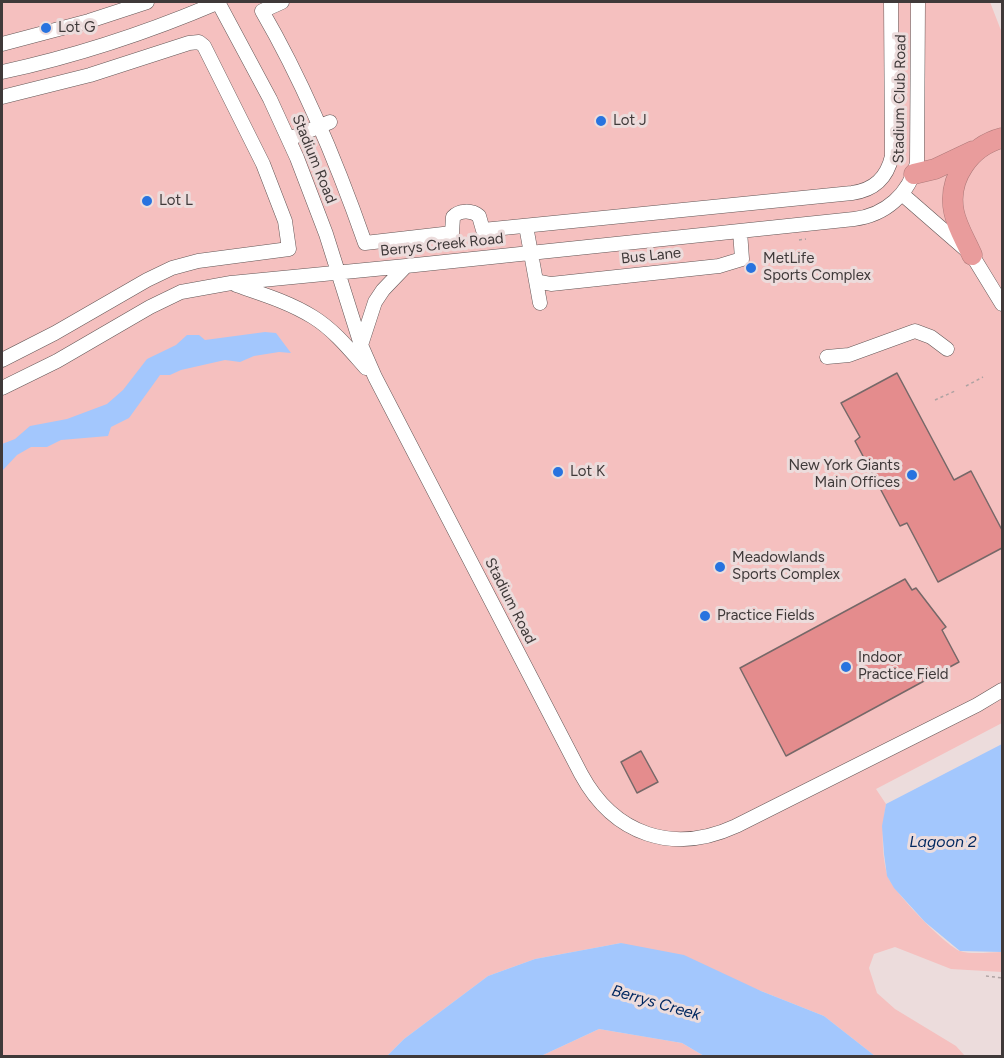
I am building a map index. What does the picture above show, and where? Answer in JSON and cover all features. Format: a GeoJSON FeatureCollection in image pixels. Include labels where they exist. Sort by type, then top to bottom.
{"type":"FeatureCollection","features":[{"type":"Feature","properties":{"kind":"highway"},"geometry":{"type":"LineString","coordinates":[[916,165],[935,169],[1002,138]]}},
{"type":"Feature","properties":{"kind":"highway"},"geometry":{"type":"LineString","coordinates":[[972,255],[955,217],[953,196],[959,174],[977,149]]}},
{"type":"Feature","properties":{"kind":"street"},"geometry":{"type":"LineString","coordinates":[[2,44],[89,21],[147,2]]}},
{"type":"Feature","properties":{"kind":"street"},"geometry":{"type":"LineString","coordinates":[[2,72],[123,39],[219,2]]}},
{"type":"Feature","properties":{"kind":"street","name":"Stadium Road"},"geometry":{"type":"LineString","coordinates":[[219,2],[289,139],[316,207],[361,345],[375,377],[586,783],[602,805],[629,826],[656,836],[675,839],[700,838],[719,833],[977,705],[1002,690]]}},
{"type":"Feature","properties":{"kind":"street"},"geometry":{"type":"LineString","coordinates":[[282,2],[262,11],[325,124],[365,243],[452,233],[453,217],[463,212],[473,212],[479,216],[483,230],[859,192],[875,185],[890,166],[893,148],[891,2]]}},
{"type":"Feature","properties":{"kind":"street","name":"Stadium Club Road"},"geometry":{"type":"LineString","coordinates":[[902,194],[916,165],[918,2]]}},
{"type":"Feature","properties":{"kind":"street"},"geometry":{"type":"LineString","coordinates":[[2,97],[90,75],[189,43],[199,42],[204,46],[229,93],[263,164],[285,221],[290,249],[198,261],[172,268],[3,359],[7,385]]}},
{"type":"Feature","properties":{"kind":"street"},"geometry":{"type":"LineString","coordinates":[[289,139],[325,124]]}},
{"type":"Feature","properties":{"kind":"street"},"geometry":{"type":"LineString","coordinates":[[893,148],[916,165]]}},
{"type":"Feature","properties":{"kind":"street"},"geometry":{"type":"LineString","coordinates":[[834,194],[837,221]]}},
{"type":"Feature","properties":{"kind":"street"},"geometry":{"type":"LineString","coordinates":[[902,194],[972,255],[1002,304]]}},
{"type":"Feature","properties":{"kind":"street","name":"Berrys Creek Road"},"geometry":{"type":"LineString","coordinates":[[7,385],[181,292],[231,283],[338,271],[406,266],[837,221],[873,215],[886,208],[902,194]]}},
{"type":"Feature","properties":{"kind":"street"},"geometry":{"type":"LineString","coordinates":[[728,205],[736,231]]}},
{"type":"Feature","properties":{"kind":"street"},"geometry":{"type":"LineString","coordinates":[[526,226],[540,303]]}},
{"type":"Feature","properties":{"kind":"street","name":"Bus Lane"},"geometry":{"type":"LineString","coordinates":[[536,281],[550,284],[719,266],[742,259],[736,231]]}},
{"type":"Feature","properties":{"kind":"street"},"geometry":{"type":"LineString","coordinates":[[422,236],[424,263]]}},
{"type":"Feature","properties":{"kind":"street"},"geometry":{"type":"LineString","coordinates":[[226,258],[231,283],[279,300],[314,317],[331,330],[375,377]]}},
{"type":"Feature","properties":{"kind":"street"},"geometry":{"type":"LineString","coordinates":[[361,345],[375,302],[406,266]]}},
{"type":"Feature","properties":{"kind":"street"},"geometry":{"type":"LineString","coordinates":[[172,268],[181,292]]}},
{"type":"Feature","properties":{"kind":"street"},"geometry":{"type":"LineString","coordinates":[[122,294],[132,317]]}},
{"type":"Feature","properties":{"kind":"street"},"geometry":{"type":"LineString","coordinates":[[73,323],[80,348]]}},
{"type":"Feature","properties":{"kind":"street"},"geometry":{"type":"LineString","coordinates":[[827,357],[849,355],[915,331],[931,337],[946,349]]}},
{"type":"Feature","properties":{"kind":"path"},"geometry":{"type":"LineString","coordinates":[[799,240],[806,239]]}},
{"type":"Feature","properties":{"kind":"path"},"geometry":{"type":"LineString","coordinates":[[966,386],[983,377]]}},
{"type":"Feature","properties":{"kind":"path"},"geometry":{"type":"LineString","coordinates":[[935,400],[955,391]]}},
{"type":"Feature","properties":{"kind":"path"},"geometry":{"type":"LineString","coordinates":[[986,976],[1002,978]]}},
{"type":"Feature","properties":{"kind":"shaded area","name":"Meadowlands Sports Complex"},"geometry":{"type":"Polygon","coordinates":[[[2,2],[990,2],[1002,33],[1002,723],[876,789],[886,804],[883,848],[890,881],[919,916],[953,947],[970,953],[1002,952],[1002,972],[951,969],[895,947],[874,954],[869,968],[877,993],[895,1009],[956,1046],[965,1056],[875,1056],[824,1016],[761,991],[621,943],[535,959],[488,976],[404,1039],[387,1056],[2,1056],[2,2]]]}},
{"type":"Feature","properties":{"kind":"shaded area"},"geometry":{"type":"Polygon","coordinates":[[[599,1029],[682,1043],[704,1056],[541,1056],[599,1029]]]}},
{"type":"Feature","properties":{"kind":"water"},"geometry":{"type":"Polygon","coordinates":[[[265,332],[276,333],[291,353],[279,352],[254,356],[240,362],[225,360],[181,370],[170,375],[160,375],[129,418],[111,427],[108,436],[61,440],[47,447],[31,447],[17,455],[2,471],[2,444],[15,439],[30,426],[67,419],[107,404],[123,390],[147,359],[176,345],[187,335],[199,335],[205,340],[265,332]]]}},
{"type":"Feature","properties":{"kind":"water","name":"Lagoon 2"},"geometry":{"type":"Polygon","coordinates":[[[1002,744],[1002,952],[960,951],[925,922],[894,888],[887,876],[882,826],[886,804],[1002,744]]]}},
{"type":"Feature","properties":{"kind":"water","name":"Berrys Creek"},"geometry":{"type":"Polygon","coordinates":[[[621,943],[684,955],[761,991],[824,1016],[875,1056],[704,1056],[682,1043],[599,1029],[541,1056],[387,1056],[404,1039],[488,976],[535,959],[621,943]]]}},
{"type":"Feature","properties":{"kind":"building","name":"New York Giants Main Offices"},"geometry":{"type":"Polygon","coordinates":[[[897,373],[954,480],[971,471],[1002,530],[1002,548],[938,582],[907,523],[900,526],[855,441],[860,437],[841,403],[897,373]]]}},
{"type":"Feature","properties":{"kind":"building","name":"Indoor Practice Field"},"geometry":{"type":"Polygon","coordinates":[[[905,579],[912,590],[916,588],[946,627],[942,630],[959,662],[786,756],[740,668],[905,579]]]}},
{"type":"Feature","properties":{"kind":"building"},"geometry":{"type":"Polygon","coordinates":[[[641,751],[658,782],[637,793],[621,762],[641,751]]]}},
{"type":"Feature","properties":{"kind":"place","name":"Lot G"},"geometry":{"type":"Point","coordinates":[46,28]}},
{"type":"Feature","properties":{"kind":"place","name":"Lot J"},"geometry":{"type":"Point","coordinates":[601,121]}},
{"type":"Feature","properties":{"kind":"place","name":"Lot L"},"geometry":{"type":"Point","coordinates":[147,201]}},
{"type":"Feature","properties":{"kind":"place","name":"MetLife Sports Complex"},"geometry":{"type":"Point","coordinates":[751,268]}},
{"type":"Feature","properties":{"kind":"place","name":"Lot K"},"geometry":{"type":"Point","coordinates":[558,472]}},
{"type":"Feature","properties":{"kind":"place","name":"New York Giants Main Offices"},"geometry":{"type":"Point","coordinates":[912,475]}},
{"type":"Feature","properties":{"kind":"place","name":"Meadowlands Sports Complex"},"geometry":{"type":"Point","coordinates":[720,567]}},
{"type":"Feature","properties":{"kind":"place","name":"Practice Fields"},"geometry":{"type":"Point","coordinates":[705,616]}},
{"type":"Feature","properties":{"kind":"place","name":"Indoor Practice Field"},"geometry":{"type":"Point","coordinates":[846,667]}}]}
